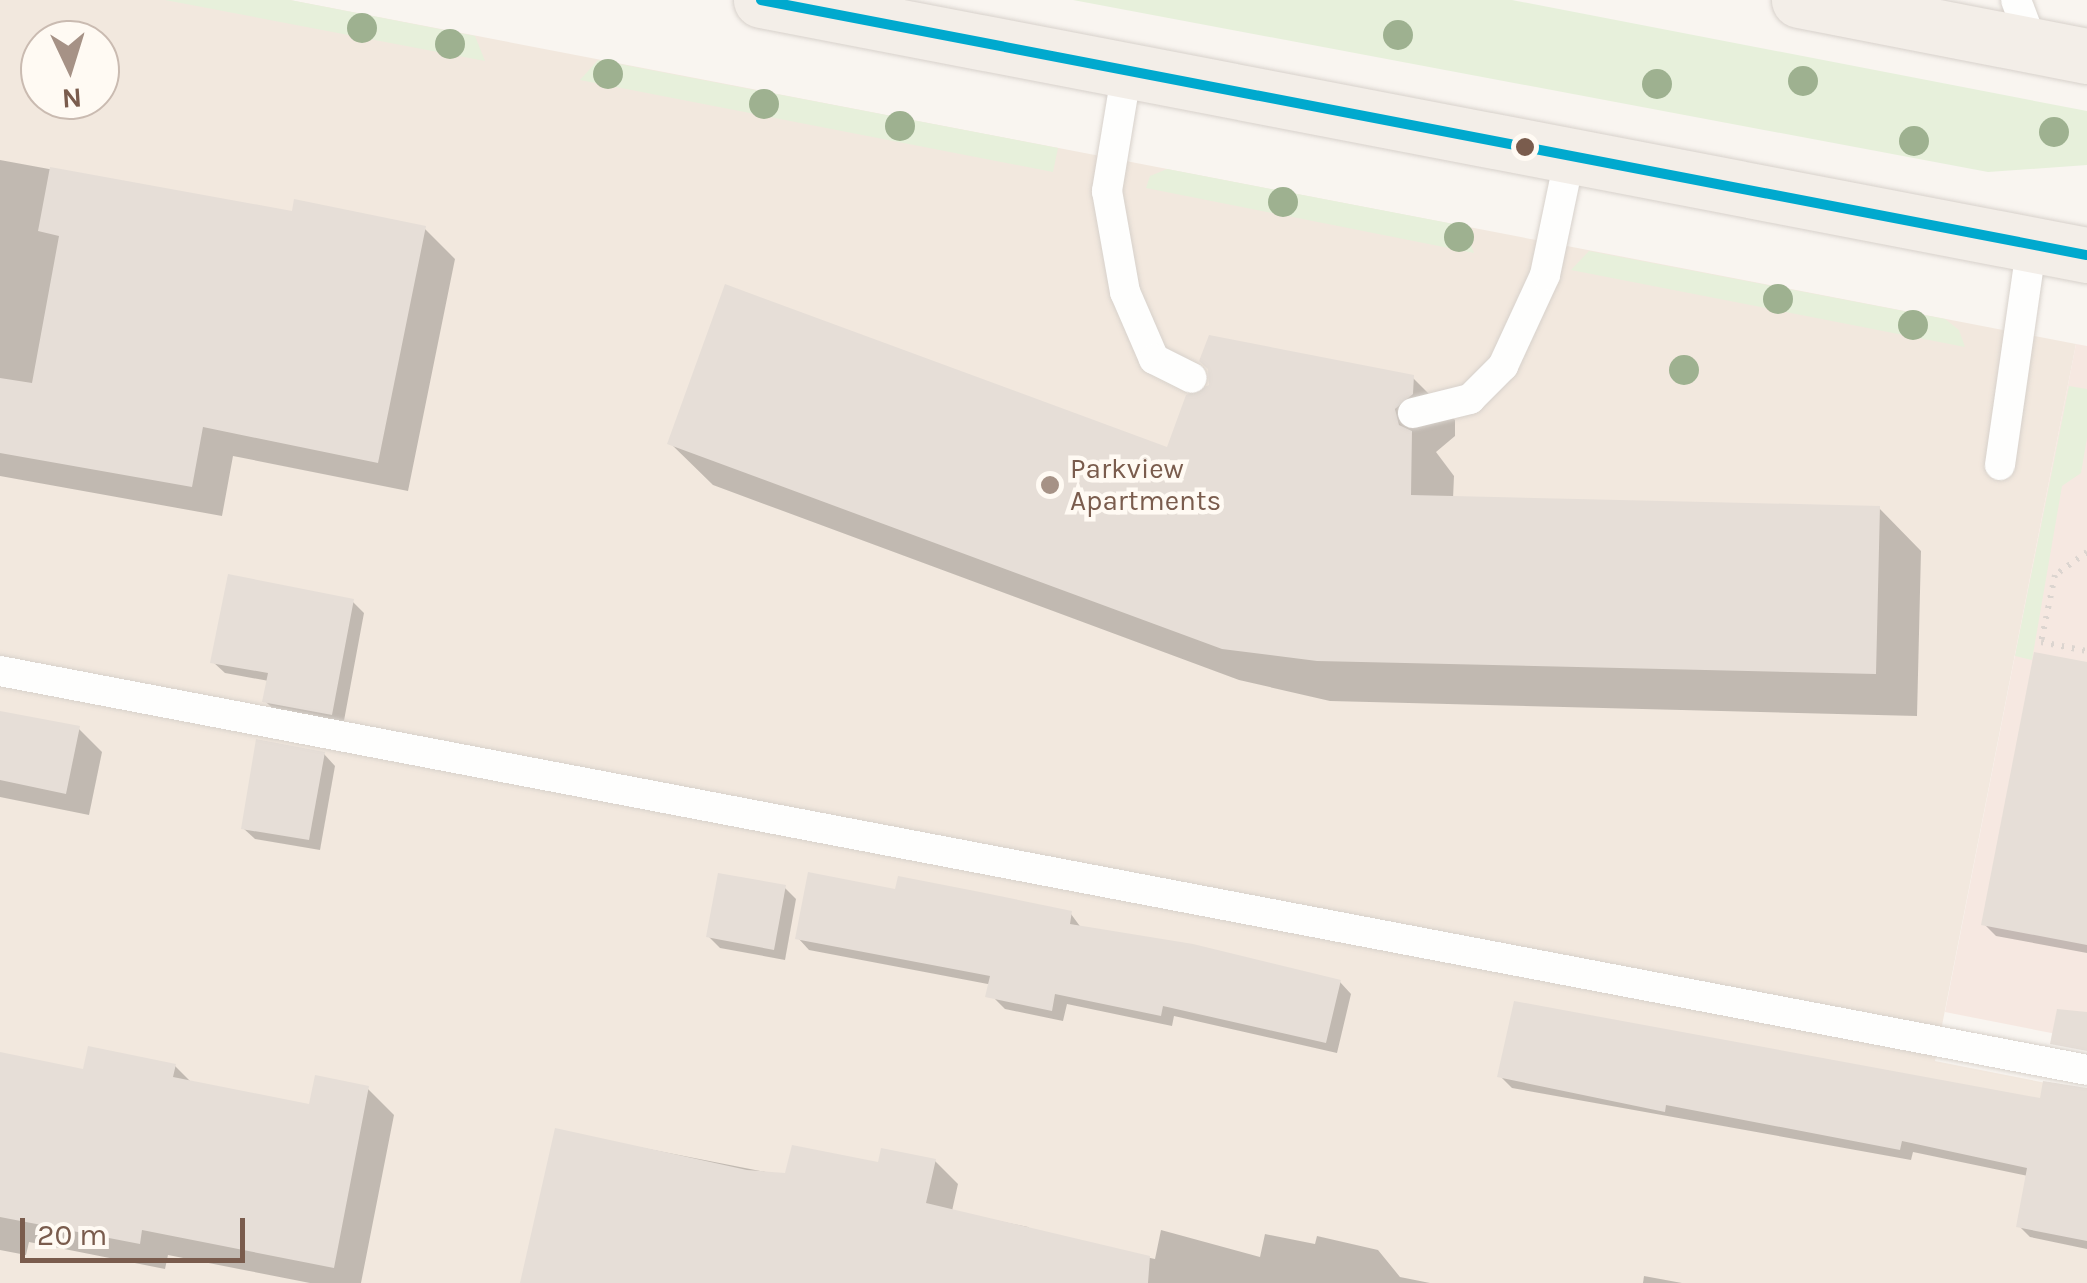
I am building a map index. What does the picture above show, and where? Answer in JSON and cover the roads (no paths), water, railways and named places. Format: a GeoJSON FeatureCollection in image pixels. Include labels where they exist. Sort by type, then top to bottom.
{"type":"FeatureCollection","features":[{"type":"Feature","properties":{"kind":"main road"},"geometry":{"type":"LineString","coordinates":[[761,0],[2087,255]]}},
{"type":"Feature","properties":{"kind":"main road"},"geometry":{"type":"LineString","coordinates":[[1800,0],[2025,23],[2087,56]]}},
{"type":"Feature","properties":{"kind":"lane"},"geometry":{"type":"LineString","coordinates":[[1127,70],[1107,191],[1125,292],[1154,358],[1192,378]]}},
{"type":"Feature","properties":{"kind":"lane"},"geometry":{"type":"LineString","coordinates":[[1413,413],[1470,399],[1503,366],[1545,275],[1570,155]]}},
{"type":"Feature","properties":{"kind":"lane"},"geometry":{"type":"LineString","coordinates":[[2000,465],[2032,244]]}},
{"type":"Feature","properties":{"kind":"lane"},"geometry":{"type":"LineString","coordinates":[[0,672],[2087,1070]]}},
{"type":"Feature","properties":{"kind":"place","name":"Parkview Apartments"},"geometry":{"type":"Point","coordinates":[1050,485]}}]}
